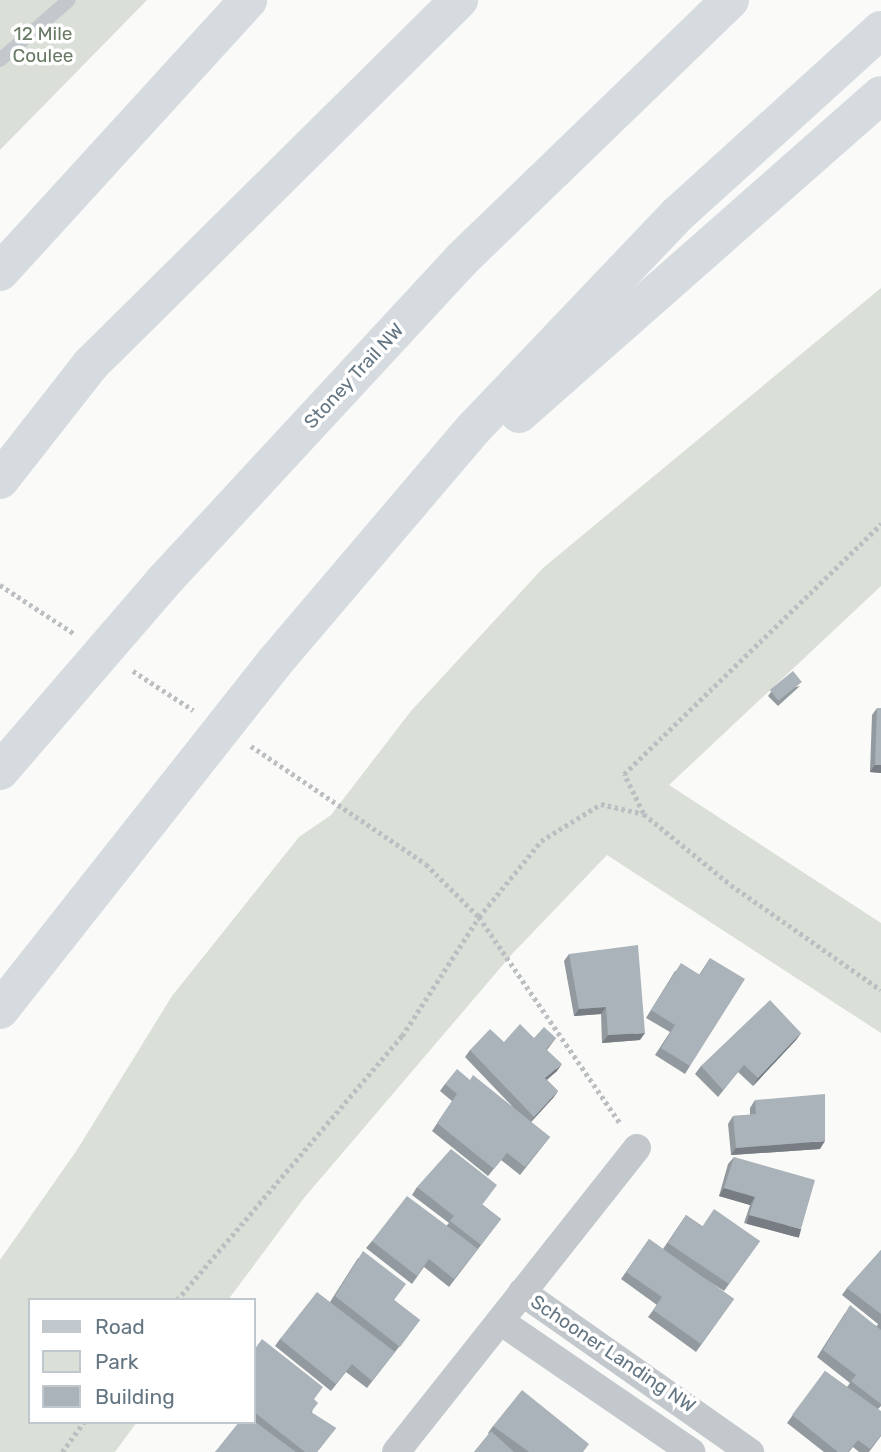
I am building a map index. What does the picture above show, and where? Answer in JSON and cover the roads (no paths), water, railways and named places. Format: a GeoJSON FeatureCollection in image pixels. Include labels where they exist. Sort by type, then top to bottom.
{"type":"FeatureCollection","features":[{"type":"Feature","properties":{"kind":"highway"},"geometry":{"type":"LineString","coordinates":[[0,272],[248,0]]}},
{"type":"Feature","properties":{"kind":"highway"},"geometry":{"type":"LineString","coordinates":[[0,480],[91,364],[459,0]]}},
{"type":"Feature","properties":{"kind":"highway","name":"Stoney Trail NW"},"geometry":{"type":"LineString","coordinates":[[0,771],[163,582],[461,260],[730,0]]}},
{"type":"Feature","properties":{"kind":"highway"},"geometry":{"type":"LineString","coordinates":[[0,1010],[274,663],[475,427],[678,214],[881,30]]}},
{"type":"Feature","properties":{"kind":"highway"},"geometry":{"type":"LineString","coordinates":[[380,540],[881,95]]}},
{"type":"Feature","properties":{"kind":"street"},"geometry":{"type":"LineString","coordinates":[[396,1452],[637,1148]]}},
{"type":"Feature","properties":{"kind":"street","name":"Schooner Landing NW"},"geometry":{"type":"LineString","coordinates":[[522,1292],[703,1415],[750,1452]]}},
{"type":"Feature","properties":{"kind":"street","name":"Schooner Landing NW"},"geometry":{"type":"LineString","coordinates":[[500,1321],[687,1448],[703,1415]]}},
{"type":"Feature","properties":{"kind":"lane"},"geometry":{"type":"LineString","coordinates":[[0,60],[69,0]]}},
{"type":"Feature","properties":{"kind":"park label","name":"12 Mile Coulee"},"geometry":{"type":"Point","coordinates":[43,45]}}]}
